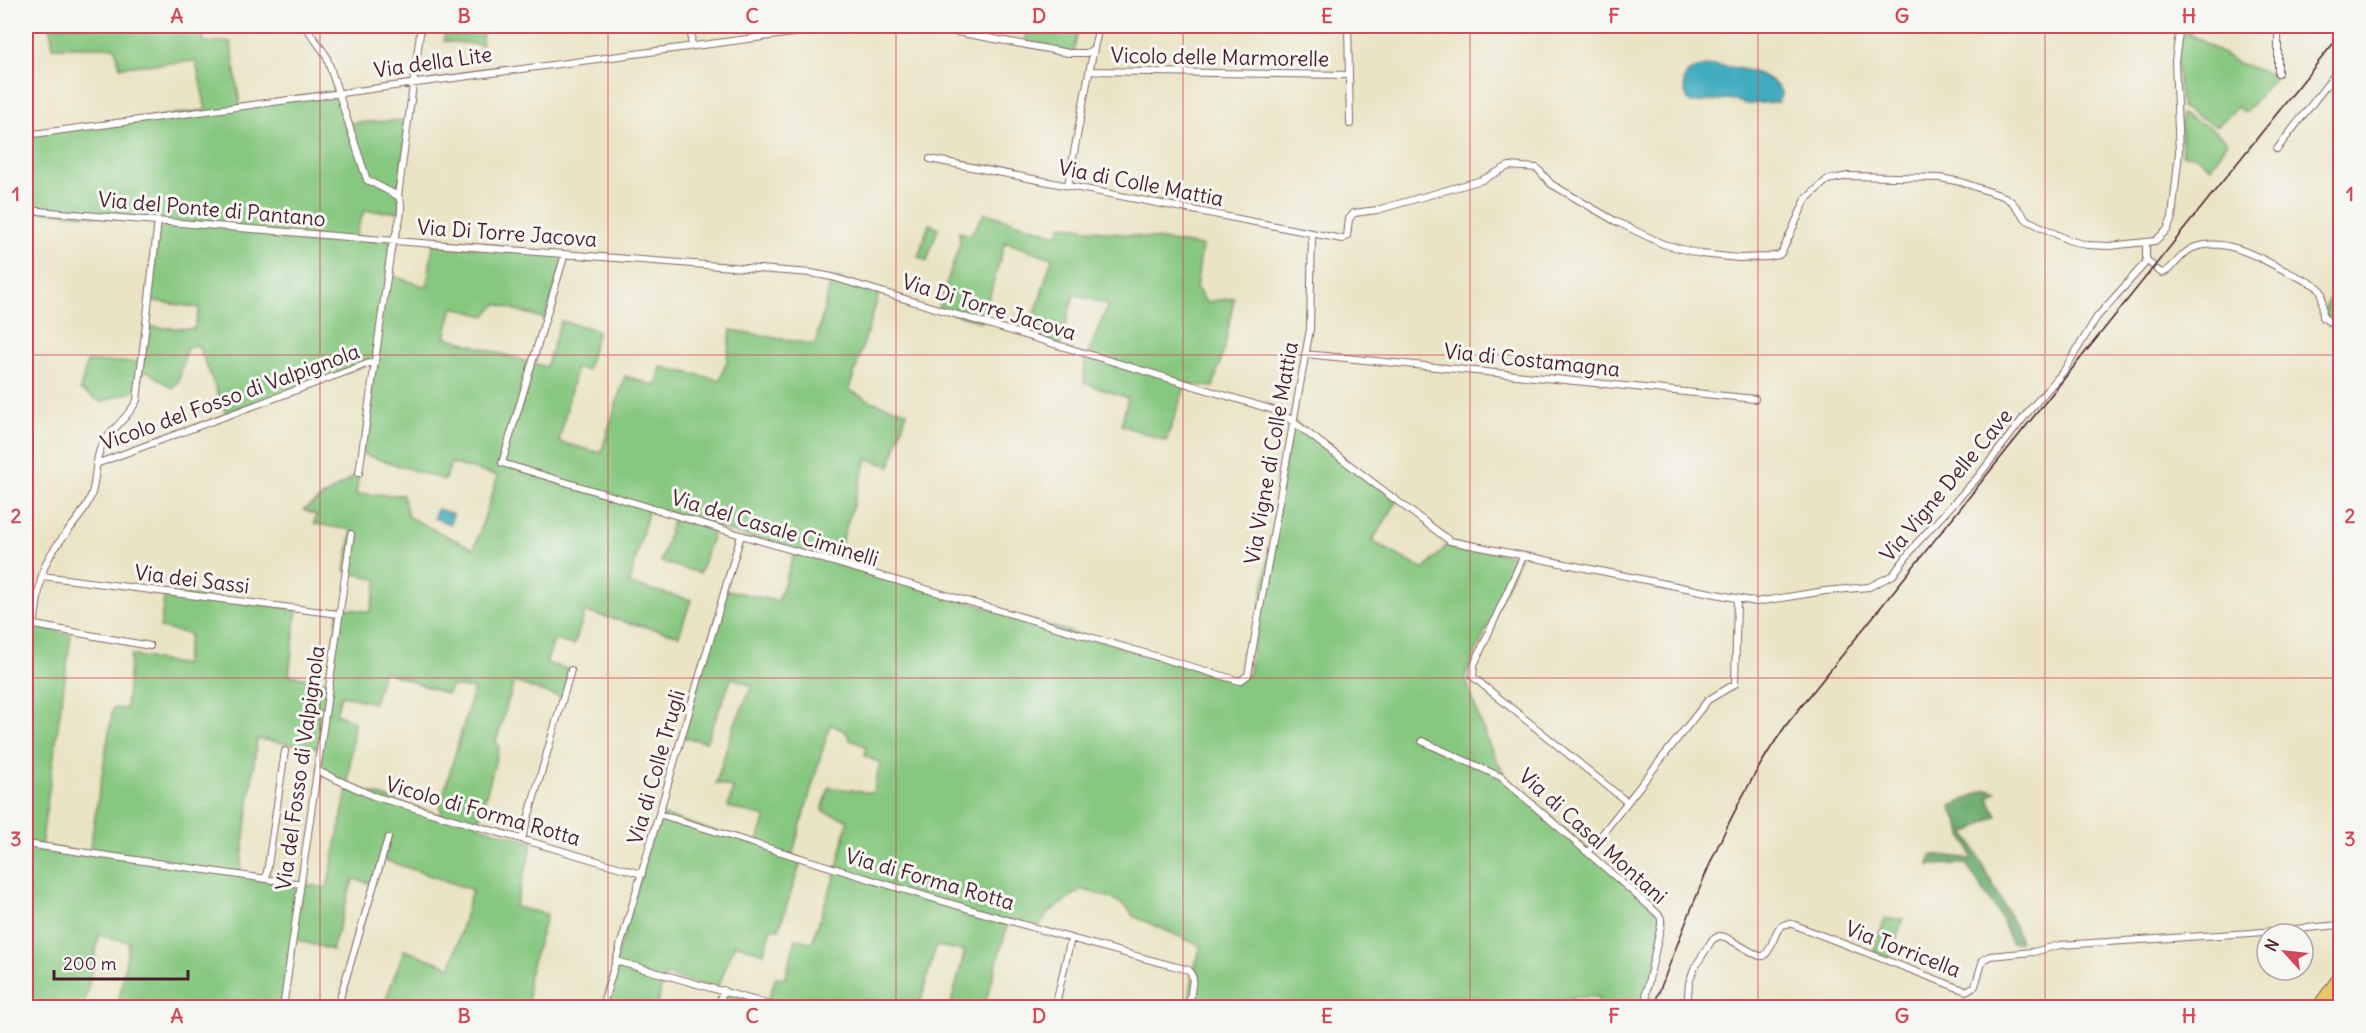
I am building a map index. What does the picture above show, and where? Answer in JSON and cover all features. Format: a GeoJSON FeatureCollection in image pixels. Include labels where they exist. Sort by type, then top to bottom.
{"type":"FeatureCollection","features":[{"type":"Feature","properties":{"kind":"highway"},"geometry":{"type":"LineString","coordinates":[[2315,1008],[2340,973]]}},
{"type":"Feature","properties":{"kind":"highway"},"geometry":{"type":"LineString","coordinates":[[2323,1008],[2340,984]]}},
{"type":"Feature","properties":{"kind":"street"},"geometry":{"type":"LineString","coordinates":[[305,26],[324,50],[367,180],[398,196],[402,202],[395,241],[391,250],[359,473]]}},
{"type":"Feature","properties":{"kind":"street"},"geometry":{"type":"LineString","coordinates":[[398,196],[421,26]]}},
{"type":"Feature","properties":{"kind":"street"},"geometry":{"type":"LineString","coordinates":[[691,45],[692,26]]}},
{"type":"Feature","properties":{"kind":"street","name":"Via della Lite"},"geometry":{"type":"LineString","coordinates":[[26,135],[845,26]]}},
{"type":"Feature","properties":{"kind":"street"},"geometry":{"type":"LineString","coordinates":[[925,26],[1069,53],[1087,53],[1092,50]]}},
{"type":"Feature","properties":{"kind":"street"},"geometry":{"type":"LineString","coordinates":[[1068,185],[1092,50],[1099,26]]}},
{"type":"Feature","properties":{"kind":"street"},"geometry":{"type":"LineString","coordinates":[[1348,26],[1350,124]]}},
{"type":"Feature","properties":{"kind":"street"},"geometry":{"type":"LineString","coordinates":[[2180,26],[2175,59],[2179,154],[2172,218],[2169,227],[2160,238],[2146,242],[2152,265],[2162,273],[2167,272],[2185,252],[2201,245],[2222,246],[2248,252],[2319,288],[2322,292],[2323,317],[2340,330]]}},
{"type":"Feature","properties":{"kind":"street"},"geometry":{"type":"LineString","coordinates":[[2277,73],[2278,26]]}},
{"type":"Feature","properties":{"kind":"street"},"geometry":{"type":"LineString","coordinates":[[2277,149],[2340,68]]}},
{"type":"Feature","properties":{"kind":"street","name":"Vicolo delle Marmorelle"},"geometry":{"type":"LineString","coordinates":[[1090,71],[1349,75]]}},
{"type":"Feature","properties":{"kind":"street","name":"Via di Colle Mattia"},"geometry":{"type":"LineString","coordinates":[[930,159],[1312,234],[1346,238],[1350,218],[1354,213],[1377,210],[1482,180],[1509,166],[1539,169],[1551,184],[1619,224],[1657,242],[1712,255],[1757,258],[1780,254],[1806,199],[1827,180],[1851,176],[1955,180],[2007,198],[2025,219],[2070,241],[2105,246],[2146,242]]}},
{"type":"Feature","properties":{"kind":"street","name":"Via del Ponte di Pantano"},"geometry":{"type":"LineString","coordinates":[[26,210],[395,241]]}},
{"type":"Feature","properties":{"kind":"street"},"geometry":{"type":"LineString","coordinates":[[27,624],[35,619],[42,576],[51,555],[90,499],[94,487],[96,464],[103,444],[133,408],[138,397],[158,221]]}},
{"type":"Feature","properties":{"kind":"street","name":"Via Vigne di Colle Mattia"},"geometry":{"type":"LineString","coordinates":[[1248,675],[1312,315],[1312,234]]}},
{"type":"Feature","properties":{"kind":"street","name":"Via Di Torre Jacova"},"geometry":{"type":"LineString","coordinates":[[395,241],[811,273],[832,277],[1274,410],[1293,420],[1443,538],[1452,542],[1523,557]]}},
{"type":"Feature","properties":{"kind":"street","name":"Via del Casale Ciminelli"},"geometry":{"type":"LineString","coordinates":[[565,254],[502,463],[1237,681],[1244,680],[1248,675]]}},
{"type":"Feature","properties":{"kind":"street","name":"Via Vigne Delle Cave"},"geometry":{"type":"LineString","coordinates":[[1523,557],[1758,602],[1880,583],[1893,575],[1919,540],[1976,480],[2023,417],[2060,376],[2097,317],[2152,265]]}},
{"type":"Feature","properties":{"kind":"street","name":"Via di Costamagna"},"geometry":{"type":"LineString","coordinates":[[1305,354],[1755,399]]}},
{"type":"Feature","properties":{"kind":"street","name":"Vicolo del Fosso di Valpignola"},"geometry":{"type":"LineString","coordinates":[[96,464],[375,361]]}},
{"type":"Feature","properties":{"kind":"street","name":"Via del Fosso di Valpignola"},"geometry":{"type":"LineString","coordinates":[[283,1008],[351,534]]}},
{"type":"Feature","properties":{"kind":"street","name":"Via di Colle Trugli"},"geometry":{"type":"LineString","coordinates":[[602,1008],[741,535]]}},
{"type":"Feature","properties":{"kind":"street","name":"Via di Casal Montani"},"geometry":{"type":"LineString","coordinates":[[1523,557],[1474,665],[1473,677],[1475,681],[1627,802]]}},
{"type":"Feature","properties":{"kind":"street","name":"Via dei Sassi"},"geometry":{"type":"LineString","coordinates":[[42,576],[338,614]]}},
{"type":"Feature","properties":{"kind":"street"},"geometry":{"type":"LineString","coordinates":[[1588,852],[1706,702],[1732,687],[1737,680],[1737,599]]}},
{"type":"Feature","properties":{"kind":"street"},"geometry":{"type":"LineString","coordinates":[[27,624],[150,646]]}},
{"type":"Feature","properties":{"kind":"street"},"geometry":{"type":"LineString","coordinates":[[522,839],[571,670]]}},
{"type":"Feature","properties":{"kind":"street","name":"Via di Casal Montani"},"geometry":{"type":"LineString","coordinates":[[1422,741],[1499,775],[1660,916],[1660,927],[1646,993],[1647,1000],[1653,1003]]}},
{"type":"Feature","properties":{"kind":"street"},"geometry":{"type":"LineString","coordinates":[[266,879],[285,751]]}},
{"type":"Feature","properties":{"kind":"street","name":"Vicolo di Forma Rotta"},"geometry":{"type":"LineString","coordinates":[[318,771],[373,796],[642,874]]}},
{"type":"Feature","properties":{"kind":"street","name":"Via di Forma Rotta"},"geometry":{"type":"LineString","coordinates":[[659,814],[829,867],[1193,973],[1189,1008]]}},
{"type":"Feature","properties":{"kind":"street"},"geometry":{"type":"LineString","coordinates":[[337,1008],[388,838]]}},
{"type":"Feature","properties":{"kind":"street"},"geometry":{"type":"LineString","coordinates":[[26,844],[301,884]]}},
{"type":"Feature","properties":{"kind":"street","name":"Via Torricella"},"geometry":{"type":"LineString","coordinates":[[1686,1008],[1693,971],[1712,940],[1719,936],[1725,937],[1757,955],[1764,956],[1768,953],[1779,927],[1785,924],[1792,924],[1966,991],[1975,986],[1983,960],[1990,956],[2033,952],[2060,945],[2340,925]]}},
{"type":"Feature","properties":{"kind":"street"},"geometry":{"type":"LineString","coordinates":[[1055,1008],[1071,938]]}},
{"type":"Feature","properties":{"kind":"street"},"geometry":{"type":"LineString","coordinates":[[616,961],[781,1008]]}},
{"type":"Feature","properties":{"kind":"street"},"geometry":{"type":"LineString","coordinates":[[718,1008],[723,990]]}},
{"type":"Feature","properties":{"kind":"green space"},"geometry":{"type":"Polygon","coordinates":[[[50,26],[203,26],[204,42],[231,42],[240,106],[337,91],[348,123],[408,120],[398,196],[400,212],[364,211],[355,237],[395,241],[387,274],[427,287],[433,244],[565,254],[545,319],[497,304],[485,316],[453,307],[445,337],[546,367],[561,321],[598,330],[587,370],[576,368],[559,442],[601,453],[625,376],[656,386],[661,367],[720,380],[727,360],[731,330],[815,345],[832,277],[880,291],[849,390],[870,401],[907,412],[890,466],[867,459],[835,563],[1237,681],[1248,675],[1293,420],[1397,502],[1372,541],[1424,570],[1449,543],[1520,557],[1465,676],[1478,717],[1495,757],[1510,781],[1666,918],[1648,998],[1674,1007],[1598,1007],[1598,997],[1573,997],[1571,1008],[1486,1007],[1480,997],[1436,997],[1435,1008],[1188,1007],[1193,973],[1201,946],[1133,916],[1124,905],[1118,902],[1082,889],[1047,914],[1039,928],[1009,920],[984,1007],[950,1007],[965,951],[936,946],[919,1007],[718,1007],[723,990],[767,1003],[776,977],[785,978],[796,939],[812,942],[837,869],[848,820],[822,811],[829,787],[873,793],[880,763],[865,756],[866,746],[850,740],[846,732],[830,724],[792,855],[802,859],[779,929],[771,928],[764,953],[735,944],[717,989],[665,975],[656,1007],[602,1007],[659,814],[757,844],[766,817],[728,807],[733,788],[716,783],[733,728],[752,686],[732,677],[706,742],[682,737],[725,590],[778,601],[795,552],[715,527],[700,573],[661,562],[674,515],[649,508],[629,584],[691,600],[679,635],[585,612],[574,645],[554,640],[546,663],[571,670],[563,698],[514,682],[496,741],[499,747],[478,826],[533,842],[515,907],[547,914],[528,978],[529,1007],[515,1007],[485,1001],[483,1007],[383,1007],[404,950],[451,967],[472,890],[382,859],[374,884],[353,879],[332,950],[294,939],[283,1007],[118,1007],[129,942],[99,935],[84,1007],[26,1007],[26,624],[71,635],[41,846],[89,853],[113,708],[126,709],[131,655],[184,665],[190,634],[160,628],[165,592],[297,609],[289,675],[329,681],[339,607],[370,612],[378,580],[345,571],[352,530],[314,524],[316,515],[303,510],[359,473],[356,494],[403,495],[408,517],[474,549],[498,476],[451,463],[445,480],[362,454],[374,362],[227,416],[198,345],[186,349],[179,381],[172,388],[147,371],[141,374],[139,389],[101,402],[80,390],[87,362],[142,362],[146,327],[194,329],[200,308],[148,300],[157,221],[26,210],[26,135],[206,110],[196,61],[120,67],[115,47],[53,47],[50,26]],[[383,671],[374,703],[341,695],[336,714],[354,722],[348,785],[442,816],[440,806],[474,689],[452,686],[447,694],[383,671]],[[257,739],[240,875],[327,888],[348,786],[318,771],[320,748],[257,739]]]}},
{"type":"Feature","properties":{"kind":"green space"},"geometry":{"type":"Polygon","coordinates":[[[444,26],[504,26],[483,27],[482,45],[444,41],[444,26]]]}},
{"type":"Feature","properties":{"kind":"green space"},"geometry":{"type":"Polygon","coordinates":[[[1028,26],[1079,26],[1073,55],[1025,45],[1028,26]]]}},
{"type":"Feature","properties":{"kind":"green space"},"geometry":{"type":"Polygon","coordinates":[[[2183,30],[2236,62],[2276,76],[2245,113],[2238,107],[2217,126],[2181,107],[2177,60],[2183,30]]]}},
{"type":"Feature","properties":{"kind":"green space"},"geometry":{"type":"Polygon","coordinates":[[[2181,114],[2210,127],[2228,142],[2211,167],[2194,155],[2182,155],[2181,114]]]}},
{"type":"Feature","properties":{"kind":"green space"},"geometry":{"type":"Polygon","coordinates":[[[985,213],[1057,235],[1062,225],[1202,246],[1196,287],[1206,302],[1234,298],[1225,346],[1213,387],[1186,384],[1166,441],[1121,425],[1128,398],[1084,383],[1085,361],[1108,305],[1074,294],[1060,346],[1030,331],[1052,258],[1005,242],[982,322],[938,309],[960,243],[959,232],[970,235],[985,213]]]}},
{"type":"Feature","properties":{"kind":"green space"},"geometry":{"type":"Polygon","coordinates":[[[929,224],[938,228],[927,261],[918,257],[929,224]]]}},
{"type":"Feature","properties":{"kind":"green space"},"geometry":{"type":"Polygon","coordinates":[[[2334,289],[2340,291],[2340,325],[2338,326],[2323,314],[2334,289]]]}},
{"type":"Feature","properties":{"kind":"green space"},"geometry":{"type":"Polygon","coordinates":[[[1987,789],[1996,792],[1988,797],[1997,816],[1966,833],[2015,926],[2020,942],[2011,943],[2002,919],[1966,864],[1929,865],[1932,854],[1973,859],[1951,806],[1987,789]]]}},
{"type":"Feature","properties":{"kind":"green space"},"geometry":{"type":"Polygon","coordinates":[[[1885,919],[1903,919],[1890,958],[1873,952],[1885,919]]]}},
{"type":"Feature","properties":{"kind":"water"},"geometry":{"type":"Polygon","coordinates":[[[1715,65],[1762,75],[1777,86],[1782,93],[1778,102],[1747,104],[1729,99],[1692,103],[1688,100],[1685,91],[1684,83],[1688,73],[1715,65]]]}},
{"type":"Feature","properties":{"kind":"water"},"geometry":{"type":"Polygon","coordinates":[[[437,509],[453,514],[450,524],[434,518],[437,509]]]}},
{"type":"Feature","properties":{"kind":"railway"},"geometry":{"type":"LineString","coordinates":[[1653,1008],[1727,826],[1745,791],[1787,724],[2340,35]]}}]}
